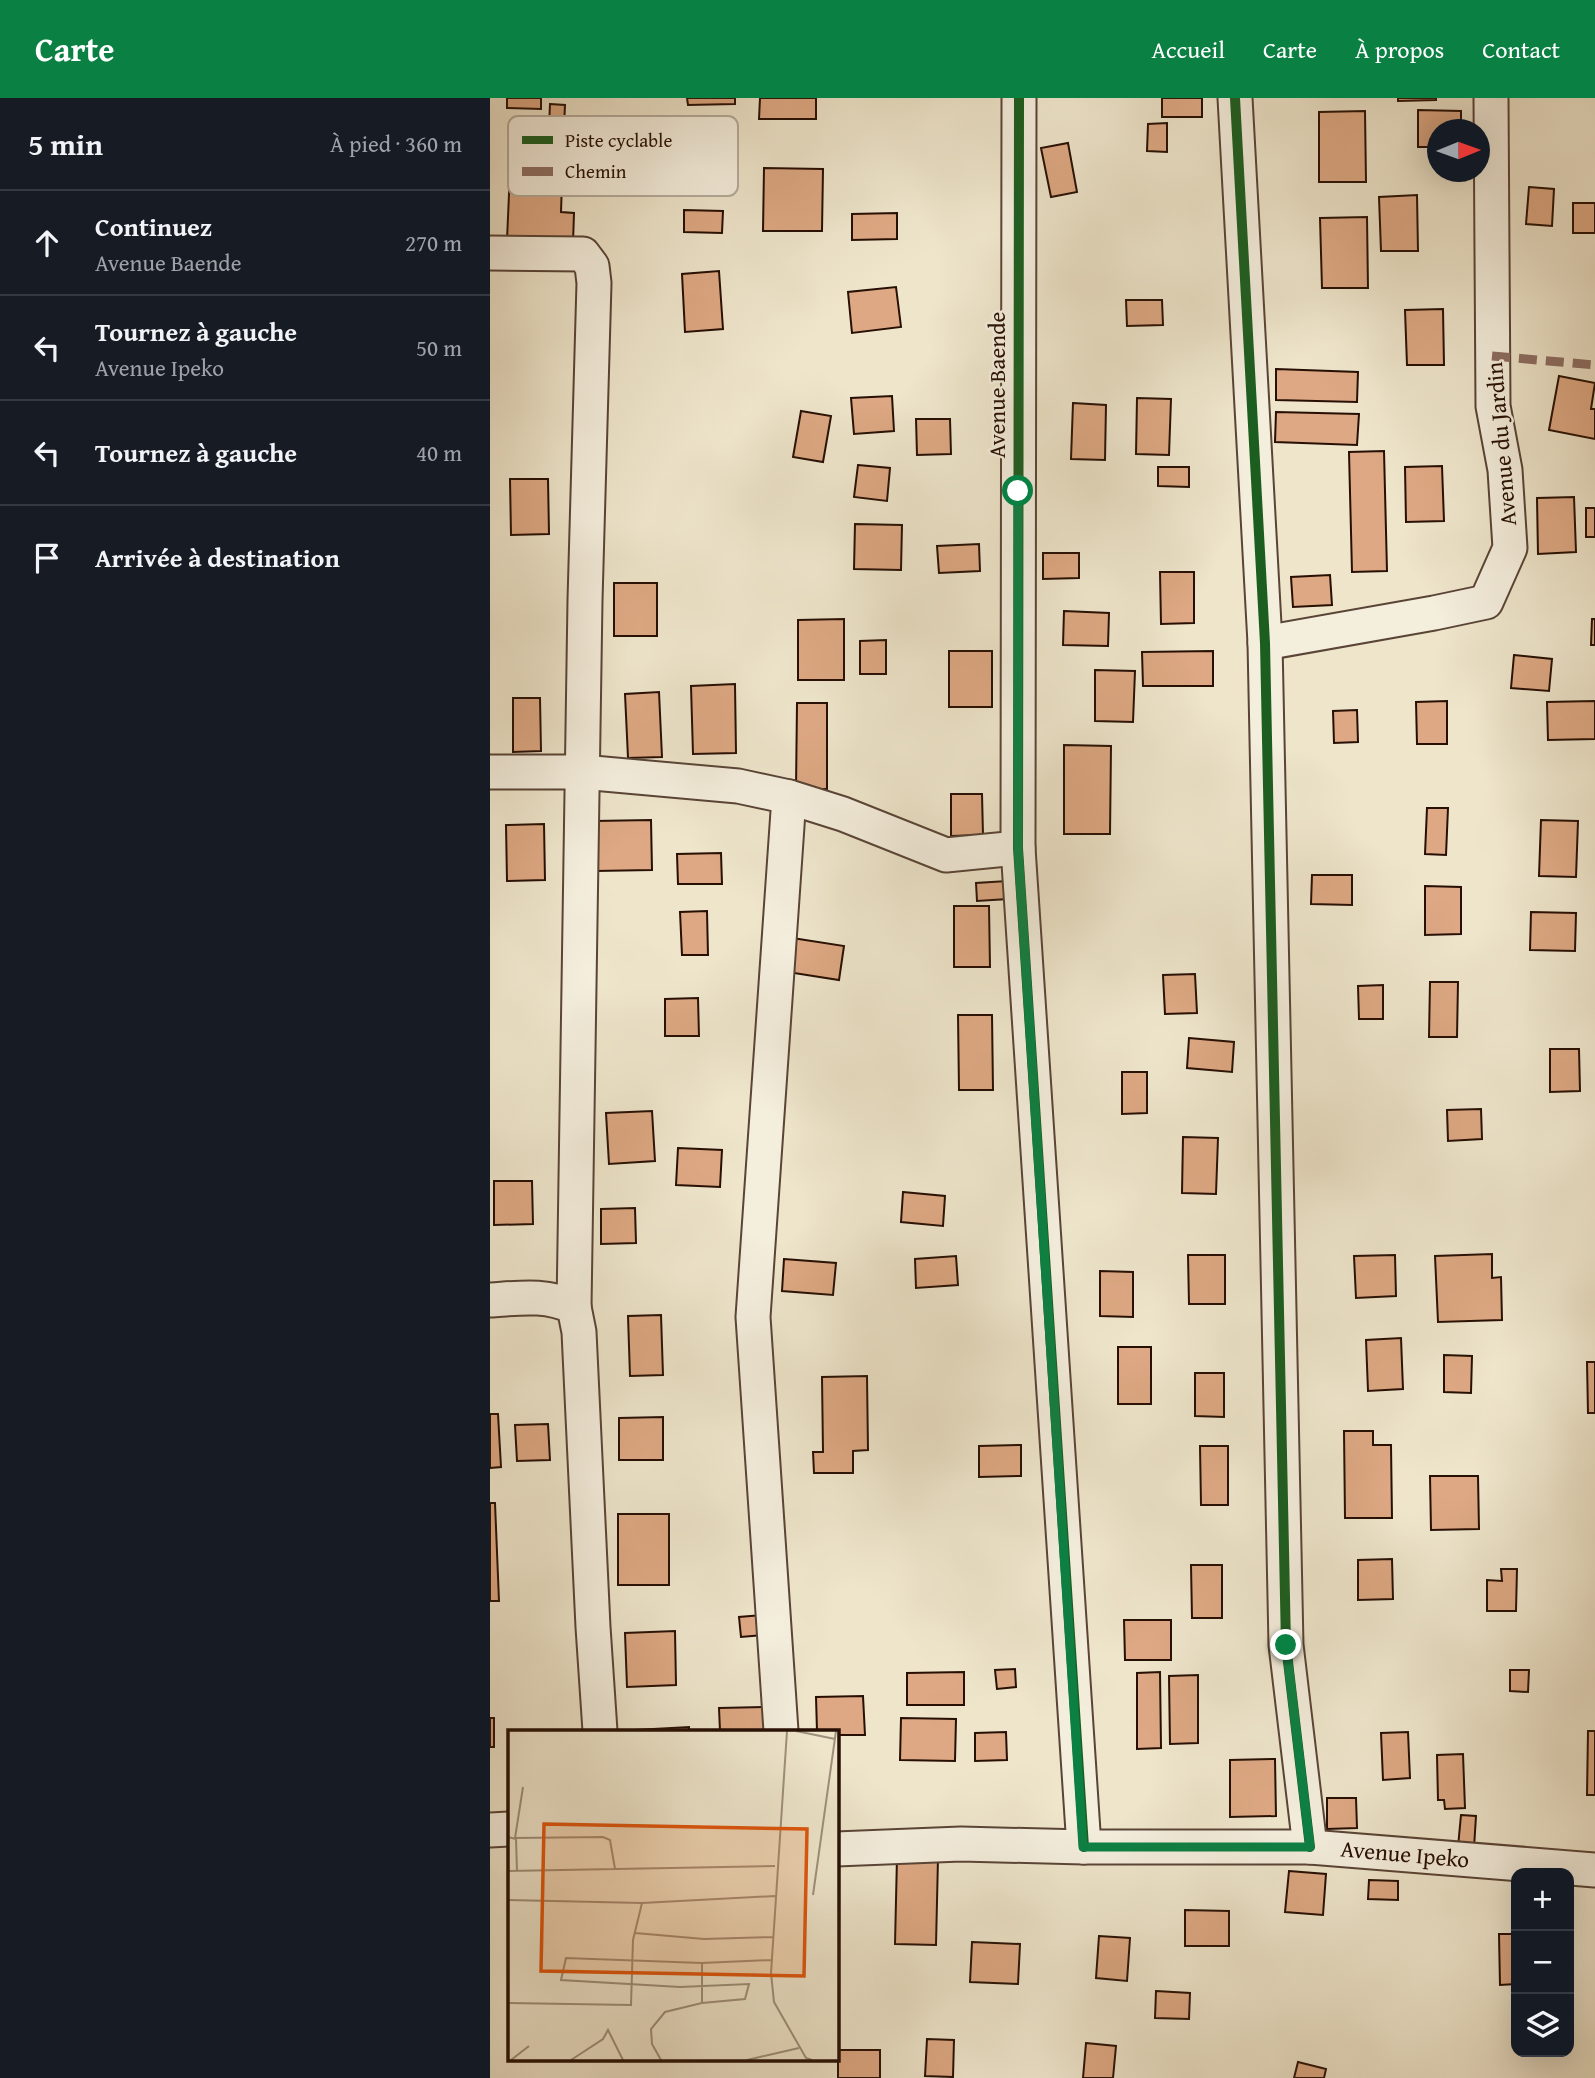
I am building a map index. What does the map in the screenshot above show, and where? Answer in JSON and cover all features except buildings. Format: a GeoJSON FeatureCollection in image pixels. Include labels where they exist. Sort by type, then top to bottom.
{"type":"FeatureCollection","features":[{"type":"Feature","properties":{"kind":"street","name":"Avenue Baende"},"geometry":{"type":"LineString","coordinates":[[1018,98],[1018,848],[1083,1847]]}},
{"type":"Feature","properties":{"kind":"street"},"geometry":{"type":"LineString","coordinates":[[1236,98],[1265,643],[1286,1645],[1310,1847]]}},
{"type":"Feature","properties":{"kind":"street","name":"Avenue du Jardin"},"geometry":{"type":"LineString","coordinates":[[1265,643],[1486,601],[1510,548],[1505,470],[1493,406],[1492,98]]}},
{"type":"Feature","properties":{"kind":"street"},"geometry":{"type":"LineString","coordinates":[[490,253],[583,254],[592,266],[594,283],[582,772],[574,1307],[579,1332],[600,1730]]}},
{"type":"Feature","properties":{"kind":"street"},"geometry":{"type":"LineString","coordinates":[[490,772],[582,772],[738,786],[789,797],[842,814],[946,855],[1018,848]]}},
{"type":"Feature","properties":{"kind":"street"},"geometry":{"type":"LineString","coordinates":[[780,1730],[753,1317],[789,797]]}},
{"type":"Feature","properties":{"kind":"street"},"geometry":{"type":"LineString","coordinates":[[490,1300],[529,1297],[556,1299],[574,1307]]}},
{"type":"Feature","properties":{"kind":"street"},"geometry":{"type":"LineString","coordinates":[[490,1830],[508,1829]]}},
{"type":"Feature","properties":{"kind":"street","name":"Avenue Ipeko"},"geometry":{"type":"LineString","coordinates":[[838,1849],[961,1844],[1310,1847],[1595,1870]]}},
{"type":"Feature","properties":{"kind":"marked path"},"geometry":{"type":"LineString","coordinates":[[1492,356],[1595,365]]}},
{"type":"Feature","properties":{"kind":"cycle path"},"geometry":{"type":"LineString","coordinates":[[1019,98],[1018,848],[1084,1847]]}},
{"type":"Feature","properties":{"kind":"cycle path"},"geometry":{"type":"LineString","coordinates":[[1235,98],[1265,643],[1286,1645],[1310,1847]]}},
{"type":"Feature","properties":{"kind":"route"},"geometry":{"type":"LineString","coordinates":[[1018,491],[1018,848],[1083,1847],[1310,1847],[1286,1645]]}}]}
